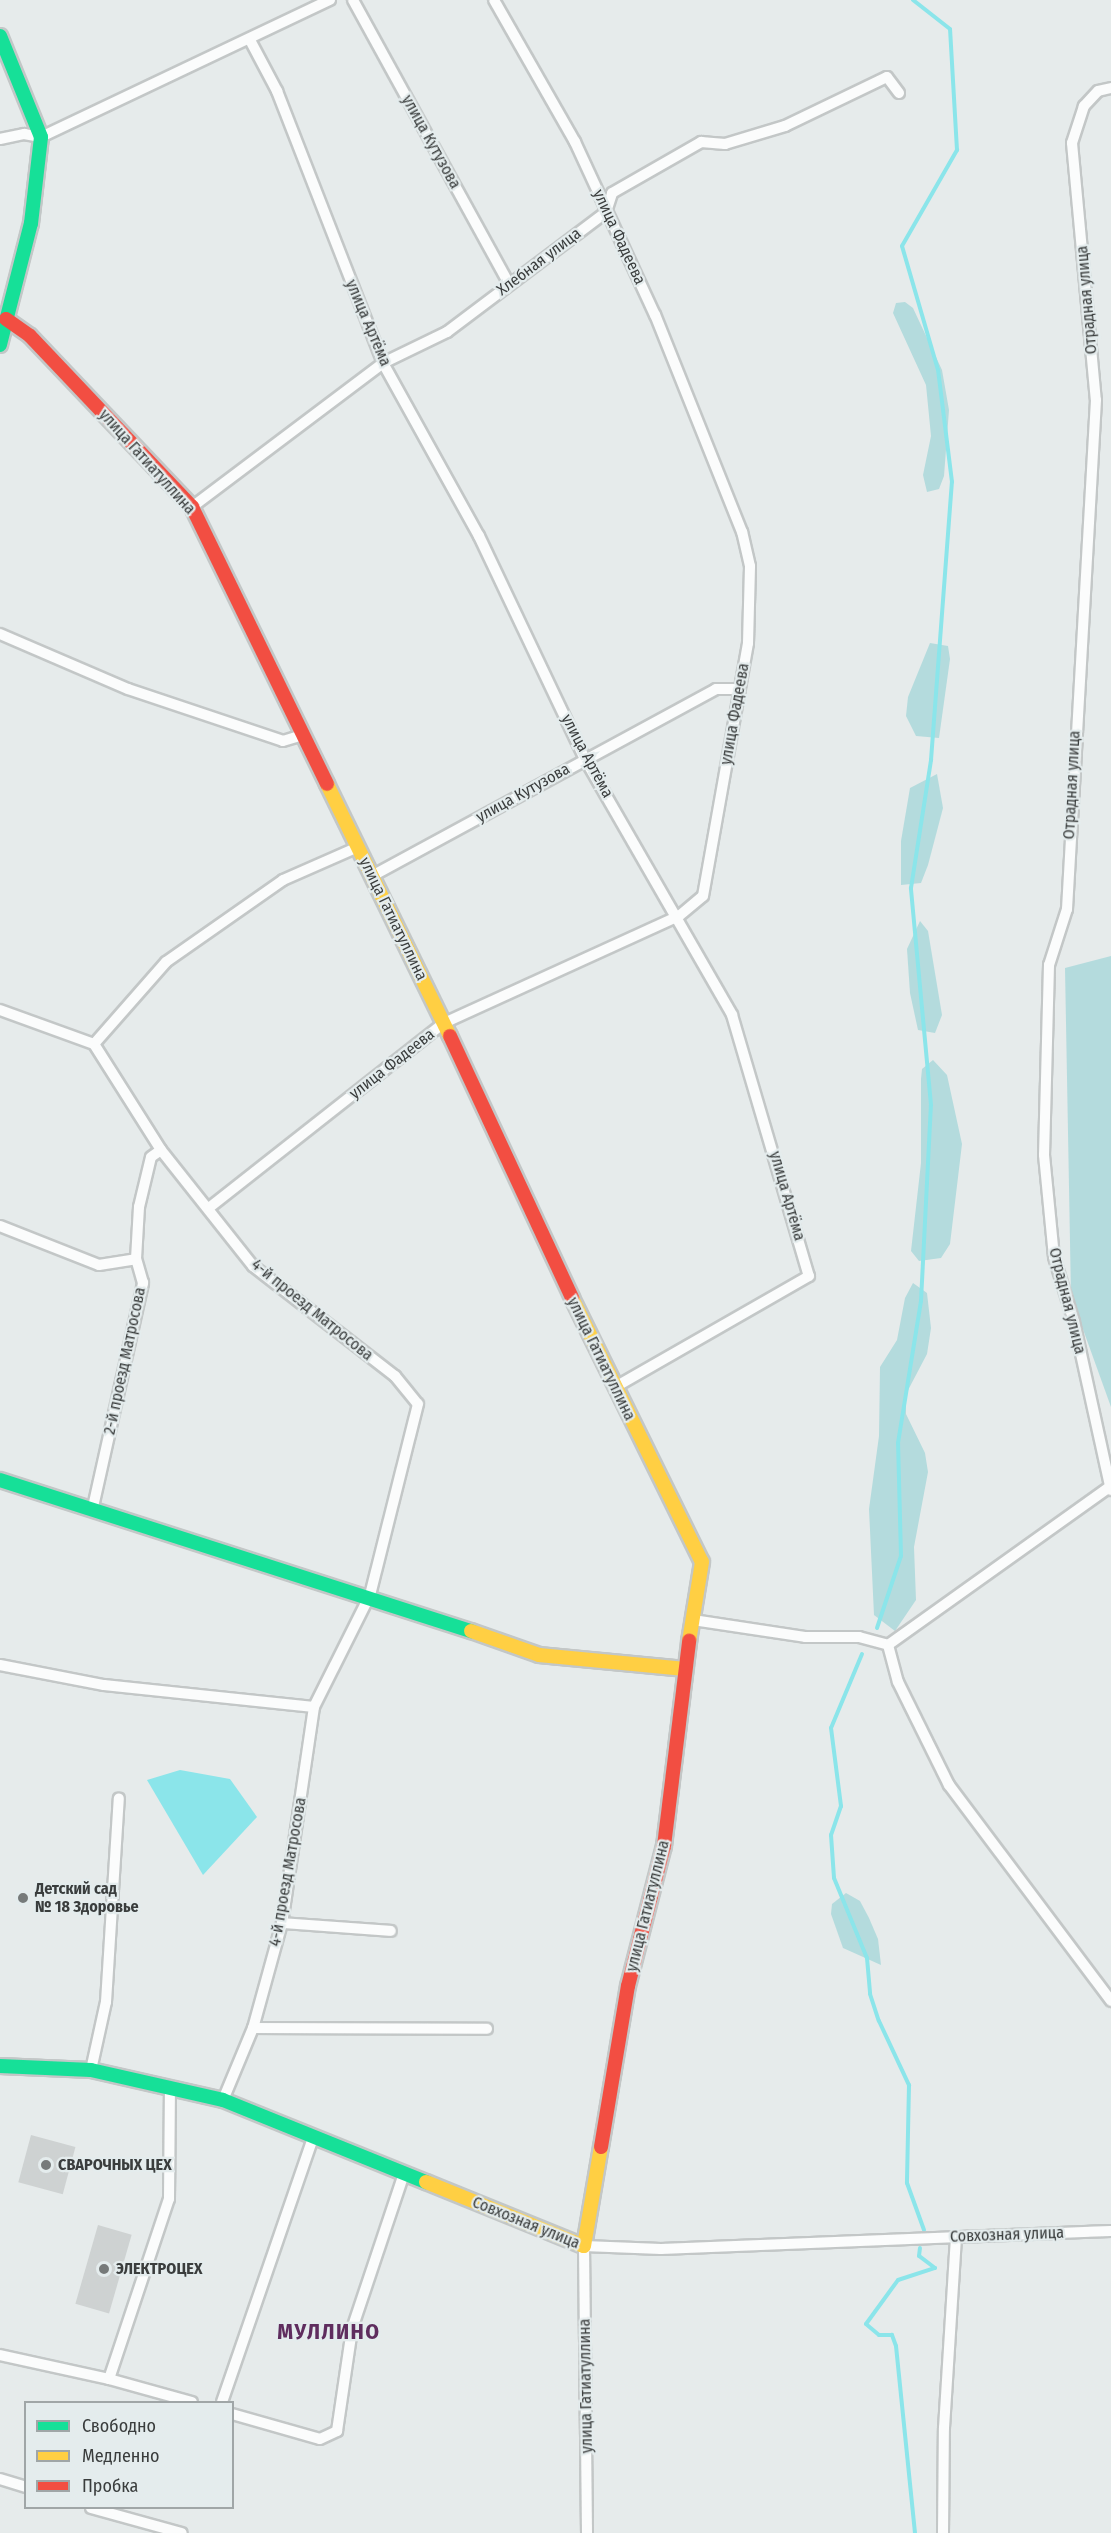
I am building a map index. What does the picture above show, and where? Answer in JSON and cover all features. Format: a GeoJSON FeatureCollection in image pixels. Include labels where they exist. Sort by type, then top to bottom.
{"type":"FeatureCollection","features":[{"type":"Feature","properties":{"kind":"street"},"geometry":{"type":"LineString","coordinates":[[0,139],[24,134],[40,137],[250,40],[330,0]]}},
{"type":"Feature","properties":{"kind":"street","name":"улица Кутузова"},"geometry":{"type":"LineString","coordinates":[[353,0],[509,284]]}},
{"type":"Feature","properties":{"kind":"street","name":"улица Фадеева"},"geometry":{"type":"LineString","coordinates":[[210,1208],[444,1023],[679,916],[703,896],[740,689],[752,606],[742,532],[655,315],[575,142],[494,0]]}},
{"type":"Feature","properties":{"kind":"street"},"geometry":{"type":"LineString","coordinates":[[0,36],[40,137],[40,176],[0,345]]}},
{"type":"Feature","properties":{"kind":"street","name":"улица Артёма"},"geometry":{"type":"LineString","coordinates":[[250,40],[277,91],[383,363],[479,536],[585,759],[679,916],[732,1015],[809,1276],[615,1387]]}},
{"type":"Feature","properties":{"kind":"street","name":"Хлебная улица"},"geometry":{"type":"LineString","coordinates":[[192,507],[383,363],[447,332],[606,212],[612,193],[701,142],[725,144],[784,126],[888,77],[899,93]]}},
{"type":"Feature","properties":{"kind":"street","name":"Отрадная улица"},"geometry":{"type":"LineString","coordinates":[[1111,88],[1098,91],[1084,106],[1072,143],[1095,400],[1067,909],[1049,965],[1044,1155],[1054,1257],[1074,1322],[1111,1488]]}},
{"type":"Feature","properties":{"kind":"street","name":"улица Гатиатуллина"},"geometry":{"type":"LineString","coordinates":[[6,319],[30,336],[192,507],[444,1023],[513,1179],[702,1562],[685,1669],[664,1846],[628,1986],[584,2246],[587,2533]]}},
{"type":"Feature","properties":{"kind":"street"},"geometry":{"type":"LineString","coordinates":[[0,634],[128,689],[283,741],[303,735]]}},
{"type":"Feature","properties":{"kind":"street","name":"улица Кутузова"},"geometry":{"type":"LineString","coordinates":[[372,876],[716,689],[740,689]]}},
{"type":"Feature","properties":{"kind":"street"},"geometry":{"type":"LineString","coordinates":[[0,1010],[94,1044],[166,962],[283,880],[358,847]]}},
{"type":"Feature","properties":{"kind":"street","name":"4-й проезд Матросова"},"geometry":{"type":"LineString","coordinates":[[94,1044],[161,1150],[210,1208],[253,1266],[394,1376],[418,1404],[370,1595],[314,1707],[282,1923],[253,2028],[223,2100]]}},
{"type":"Feature","properties":{"kind":"street","name":"2-й проезд Матросова"},"geometry":{"type":"LineString","coordinates":[[93,1507],[143,1283],[136,1259],[139,1207],[151,1157],[161,1150]]}},
{"type":"Feature","properties":{"kind":"street"},"geometry":{"type":"LineString","coordinates":[[0,1227],[99,1265],[136,1259]]}},
{"type":"Feature","properties":{"kind":"street"},"geometry":{"type":"LineString","coordinates":[[0,1480],[93,1507],[370,1595],[539,1655],[685,1669]]}},
{"type":"Feature","properties":{"kind":"street"},"geometry":{"type":"LineString","coordinates":[[888,1645],[1111,1488]]}},
{"type":"Feature","properties":{"kind":"street"},"geometry":{"type":"LineString","coordinates":[[693,1620],[805,1637],[859,1637],[888,1645]]}},
{"type":"Feature","properties":{"kind":"street"},"geometry":{"type":"LineString","coordinates":[[888,1645],[898,1682],[949,1785],[1111,2001]]}},
{"type":"Feature","properties":{"kind":"street"},"geometry":{"type":"LineString","coordinates":[[0,1665],[104,1685],[314,1707]]}},
{"type":"Feature","properties":{"kind":"street"},"geometry":{"type":"LineString","coordinates":[[91,2070],[106,2002],[118,1798]]}},
{"type":"Feature","properties":{"kind":"street"},"geometry":{"type":"LineString","coordinates":[[282,1923],[391,1931]]}},
{"type":"Feature","properties":{"kind":"street"},"geometry":{"type":"LineString","coordinates":[[253,2028],[487,2029]]}},
{"type":"Feature","properties":{"kind":"street","name":"Совхозная улица"},"geometry":{"type":"LineString","coordinates":[[0,2066],[91,2070],[223,2100],[584,2246],[661,2249],[1111,2231]]}},
{"type":"Feature","properties":{"kind":"street"},"geometry":{"type":"LineString","coordinates":[[109,2379],[169,2199],[170,2087]]}},
{"type":"Feature","properties":{"kind":"street"},"geometry":{"type":"LineString","coordinates":[[223,2401],[313,2137]]}},
{"type":"Feature","properties":{"kind":"street"},"geometry":{"type":"LineString","coordinates":[[234,2415],[320,2439],[337,2432],[352,2329],[404,2174]]}},
{"type":"Feature","properties":{"kind":"street"},"geometry":{"type":"LineString","coordinates":[[943,2533],[944,2417],[956,2237]]}},
{"type":"Feature","properties":{"kind":"street"},"geometry":{"type":"LineString","coordinates":[[0,2355],[109,2379],[185,2401]]}},
{"type":"Feature","properties":{"kind":"street"},"geometry":{"type":"LineString","coordinates":[[0,2479],[24,2486]]}},
{"type":"Feature","properties":{"kind":"street"},"geometry":{"type":"LineString","coordinates":[[95,2509],[182,2533]]}},
{"type":"Feature","properties":{"kind":"shaded area"},"geometry":{"type":"Polygon","coordinates":[[[905,302],[913,308],[942,370],[949,410],[944,476],[939,489],[927,492],[923,475],[931,436],[926,385],[893,313],[896,303],[905,302]]]}},
{"type":"Feature","properties":{"kind":"shaded area"},"geometry":{"type":"Polygon","coordinates":[[[930,643],[948,646],[950,659],[939,738],[916,736],[906,716],[908,697],[930,643]]]}},
{"type":"Feature","properties":{"kind":"shaded area"},"geometry":{"type":"Polygon","coordinates":[[[937,774],[943,808],[928,865],[921,883],[901,885],[901,841],[910,788],[937,774]]]}},
{"type":"Feature","properties":{"kind":"shaded area"},"geometry":{"type":"Polygon","coordinates":[[[920,921],[928,931],[942,1015],[935,1033],[918,1030],[910,993],[907,949],[920,921]]]}},
{"type":"Feature","properties":{"kind":"shaded area"},"geometry":{"type":"Polygon","coordinates":[[[1111,956],[1111,1407],[1071,1296],[1065,968],[1111,956]]]}},
{"type":"Feature","properties":{"kind":"shaded area"},"geometry":{"type":"Polygon","coordinates":[[[933,1060],[947,1075],[962,1144],[950,1244],[941,1258],[919,1261],[911,1251],[921,1163],[921,1079],[922,1069],[933,1060]]]}},
{"type":"Feature","properties":{"kind":"shaded area"},"geometry":{"type":"Polygon","coordinates":[[[913,1283],[927,1293],[931,1328],[927,1354],[906,1394],[906,1414],[925,1453],[928,1472],[914,1547],[916,1600],[895,1631],[874,1615],[869,1509],[879,1436],[880,1367],[897,1340],[905,1298],[913,1283]]]}},
{"type":"Feature","properties":{"kind":"shaded area"},"geometry":{"type":"Polygon","coordinates":[[[846,1893],[860,1901],[869,1918],[878,1939],[881,1965],[843,1948],[831,1914],[832,1904],[846,1893]]]}},
{"type":"Feature","properties":{"kind":"water"},"geometry":{"type":"Polygon","coordinates":[[[180,1770],[230,1779],[257,1817],[203,1875],[147,1780],[180,1770]]]}},
{"type":"Feature","properties":{"kind":"building","name":"СВАРОЧНЫХ ЦЕХ"},"geometry":{"type":"Polygon","coordinates":[[[31,2135],[75,2147],[63,2194],[18,2182],[31,2135]]]}},
{"type":"Feature","properties":{"kind":"building","name":"ЭЛЕКТРОЦЕХ"},"geometry":{"type":"Polygon","coordinates":[[[98,2225],[132,2235],[109,2313],[75,2304],[98,2225]]]}},
{"type":"Feature","properties":{"kind":"waterway"},"geometry":{"type":"LineString","coordinates":[[877,1628],[901,1556],[898,1443],[921,1301],[931,1105],[911,888],[931,760],[952,482],[938,370],[902,246],[957,150],[950,29],[913,0]]}},
{"type":"Feature","properties":{"kind":"waterway"},"geometry":{"type":"LineString","coordinates":[[862,1654],[831,1728],[841,1806],[831,1835],[834,1878],[867,1958],[870,1994],[879,2021],[909,2085],[907,2183],[924,2230]]}},
{"type":"Feature","properties":{"kind":"waterway"},"geometry":{"type":"LineString","coordinates":[[915,2533],[896,2346],[892,2335],[879,2335],[866,2324],[898,2280],[935,2268],[919,2256],[920,2248]]}},
{"type":"Feature","properties":{"kind":"traffic: fast"},"geometry":{"type":"LineString","coordinates":[[0,36],[41,137],[31,223],[0,345]]}},
{"type":"Feature","properties":{"kind":"traffic: fast"},"geometry":{"type":"LineString","coordinates":[[0,1480],[471,1631]]}},
{"type":"Feature","properties":{"kind":"traffic: fast"},"geometry":{"type":"LineString","coordinates":[[0,2066],[91,2070],[223,2100],[426,2182]]}},
{"type":"Feature","properties":{"kind":"traffic: slow"},"geometry":{"type":"LineString","coordinates":[[327,784],[450,1036]]}},
{"type":"Feature","properties":{"kind":"traffic: slow"},"geometry":{"type":"LineString","coordinates":[[572,1298],[702,1562],[689,1641]]}},
{"type":"Feature","properties":{"kind":"traffic: slow"},"geometry":{"type":"LineString","coordinates":[[471,1631],[539,1655],[685,1669]]}},
{"type":"Feature","properties":{"kind":"traffic: slow"},"geometry":{"type":"LineString","coordinates":[[426,2182],[584,2246],[601,2147]]}},
{"type":"Feature","properties":{"kind":"traffic: jam"},"geometry":{"type":"LineString","coordinates":[[6,319],[30,336],[192,507],[327,784]]}},
{"type":"Feature","properties":{"kind":"traffic: jam"},"geometry":{"type":"LineString","coordinates":[[450,1036],[572,1298]]}},
{"type":"Feature","properties":{"kind":"traffic: jam"},"geometry":{"type":"LineString","coordinates":[[601,2147],[628,1986],[664,1846],[689,1641]]}},
{"type":"Feature","properties":{"kind":"place","name":"Детский сад № 18 Здоровье"},"geometry":{"type":"Point","coordinates":[23,1898]}},
{"type":"Feature","properties":{"kind":"place","name":"СВАРОЧНЫХ ЦЕХ"},"geometry":{"type":"Point","coordinates":[46,2165]}},
{"type":"Feature","properties":{"kind":"place","name":"ЭЛЕКТРОЦЕХ"},"geometry":{"type":"Point","coordinates":[104,2269]}},
{"type":"Feature","properties":{"kind":"district","name":"МУЛЛИНО"},"geometry":{"type":"Point","coordinates":[329,2332]}}]}
